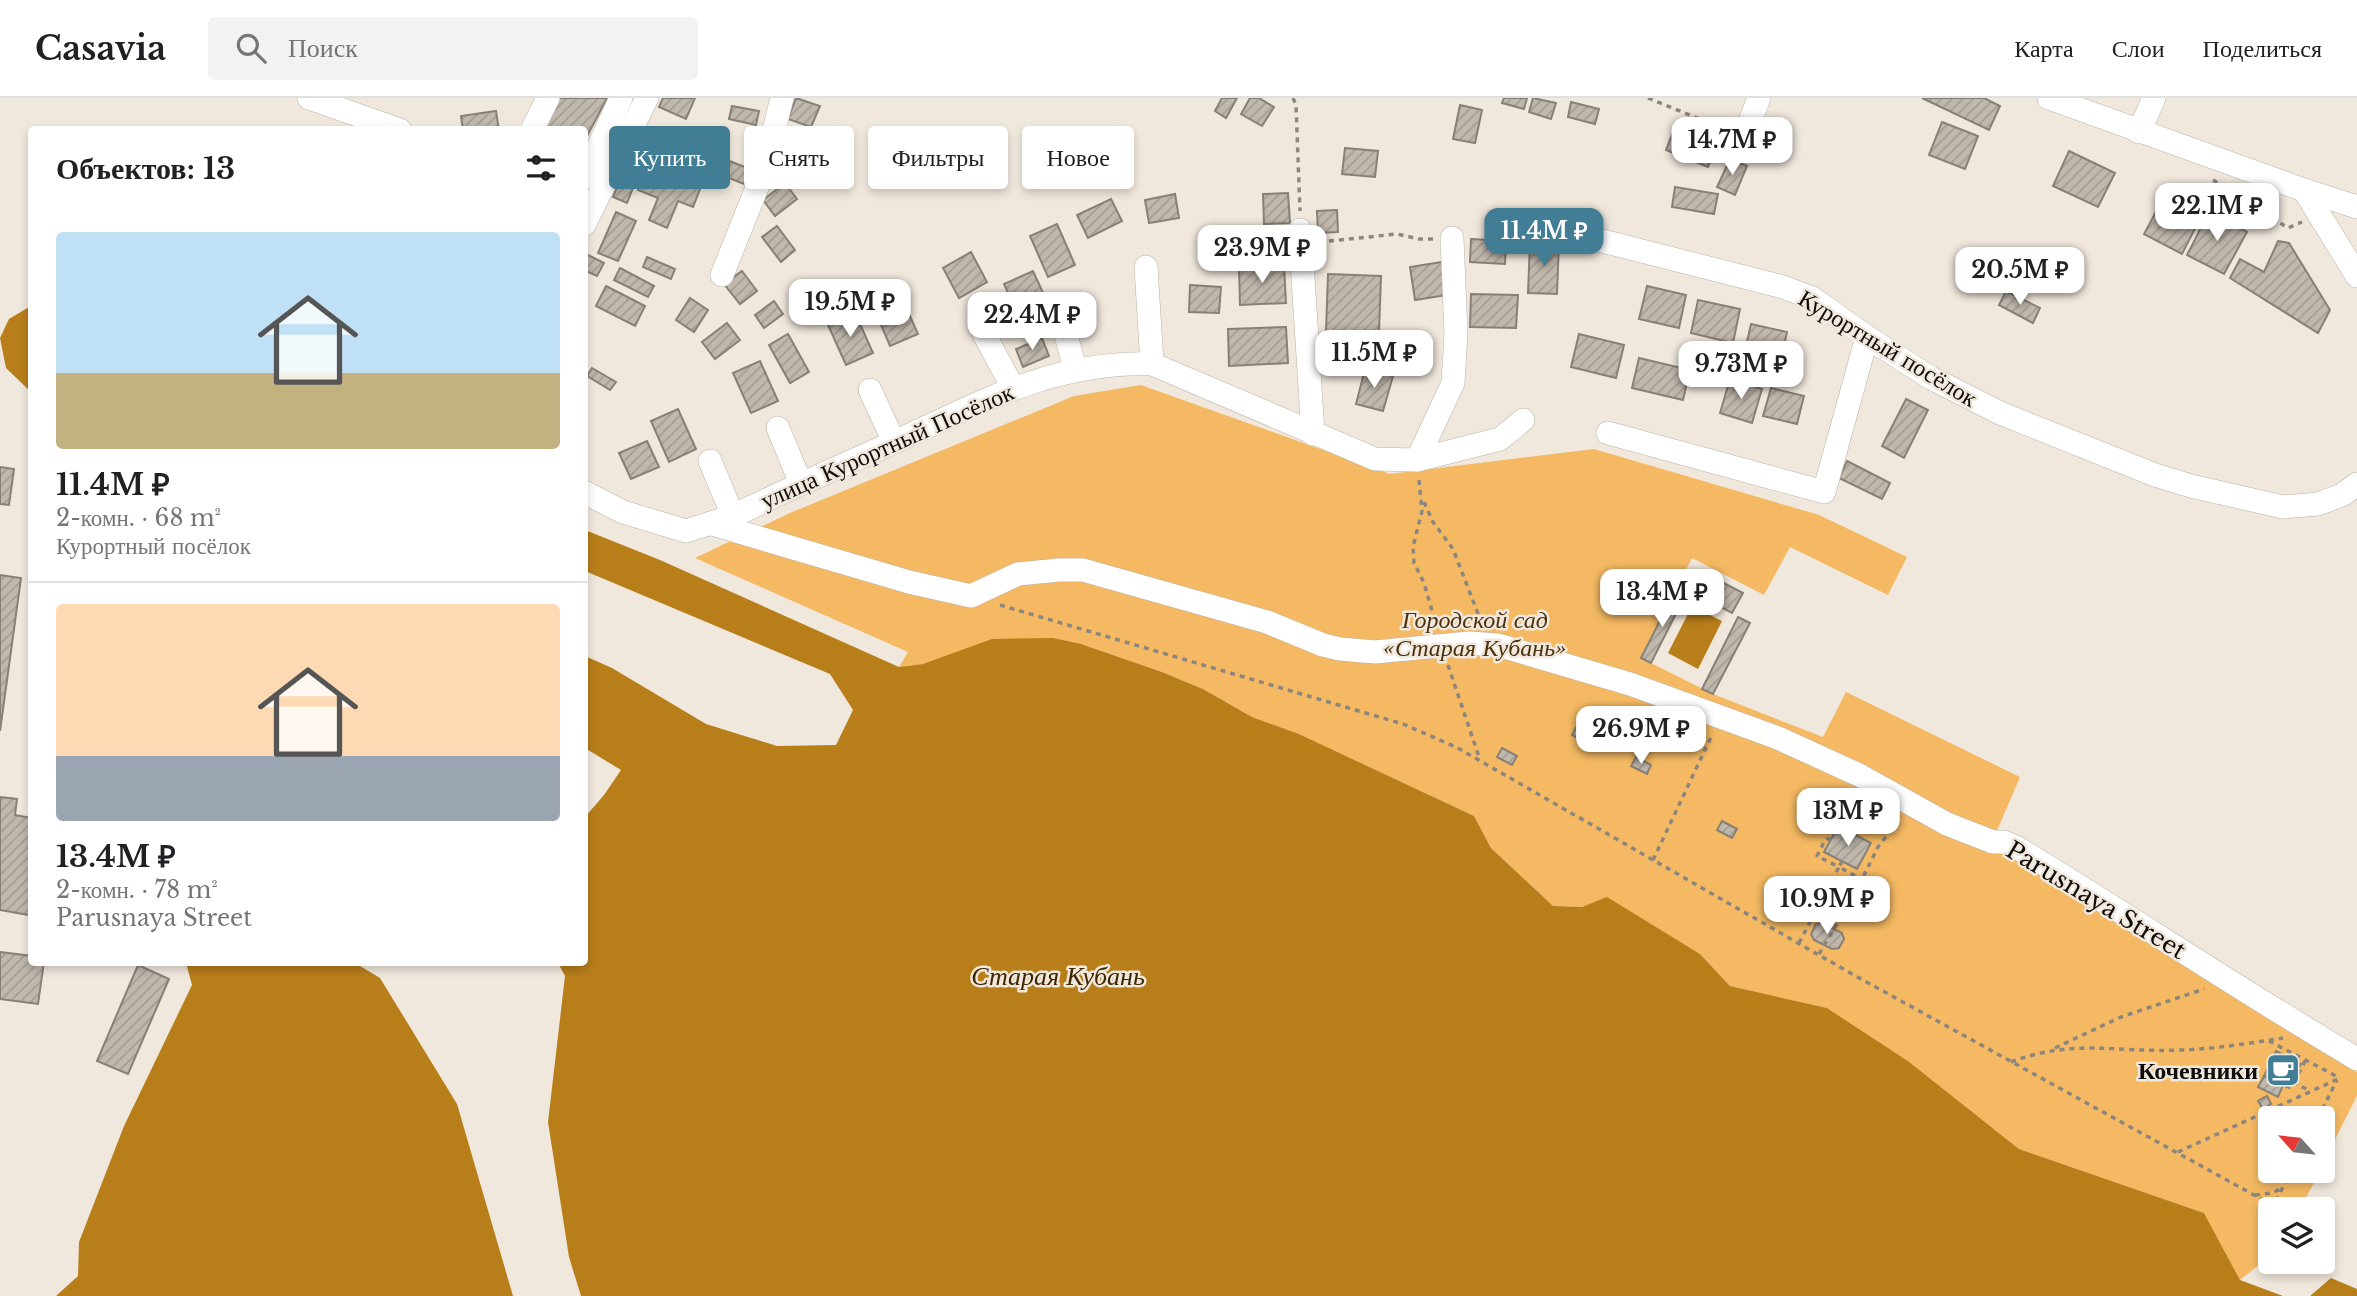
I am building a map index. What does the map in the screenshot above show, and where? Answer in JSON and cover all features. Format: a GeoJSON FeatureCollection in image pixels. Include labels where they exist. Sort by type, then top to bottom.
{"type":"FeatureCollection","features":[{"type":"Feature","properties":{"kind":"street"},"geometry":{"type":"LineString","coordinates":[[309,98],[389,126]]}},
{"type":"Feature","properties":{"kind":"street"},"geometry":{"type":"LineString","coordinates":[[534,126],[548,98]]}},
{"type":"Feature","properties":{"kind":"street"},"geometry":{"type":"LineString","coordinates":[[588,169],[621,98]]}},
{"type":"Feature","properties":{"kind":"street"},"geometry":{"type":"LineString","coordinates":[[588,217],[647,98]]}},
{"type":"Feature","properties":{"kind":"street"},"geometry":{"type":"LineString","coordinates":[[722,275],[764,170],[782,98]]}},
{"type":"Feature","properties":{"kind":"street"},"geometry":{"type":"LineString","coordinates":[[1749,124],[1759,98]]}},
{"type":"Feature","properties":{"kind":"street"},"geometry":{"type":"LineString","coordinates":[[2049,98],[2357,207]]}},
{"type":"Feature","properties":{"kind":"street"},"geometry":{"type":"LineString","coordinates":[[2139,132],[2154,98]]}},
{"type":"Feature","properties":{"kind":"street"},"geometry":{"type":"LineString","coordinates":[[2304,190],[2357,276]]}},
{"type":"Feature","properties":{"kind":"street","name":"Курортный посёлок"},"geometry":{"type":"LineString","coordinates":[[1571,233],[1783,287],[1812,298],[1931,378],[2000,413],[2083,447],[2191,486],[2283,507],[2318,504],[2342,495],[2357,484]]}},
{"type":"Feature","properties":{"kind":"street"},"geometry":{"type":"LineString","coordinates":[[1301,237],[1313,434]]}},
{"type":"Feature","properties":{"kind":"street"},"geometry":{"type":"LineString","coordinates":[[1417,460],[1453,383],[1456,334],[1452,238]]}},
{"type":"Feature","properties":{"kind":"street"},"geometry":{"type":"LineString","coordinates":[[1146,267],[1152,364]]}},
{"type":"Feature","properties":{"kind":"street"},"geometry":{"type":"LineString","coordinates":[[1058,304],[1075,369]]}},
{"type":"Feature","properties":{"kind":"street"},"geometry":{"type":"LineString","coordinates":[[984,334],[1013,388]]}},
{"type":"Feature","properties":{"kind":"street"},"geometry":{"type":"LineString","coordinates":[[1608,433],[1824,492],[1867,337]]}},
{"type":"Feature","properties":{"kind":"street","name":"улица Курортный Посёлок"},"geometry":{"type":"LineString","coordinates":[[588,494],[623,512],[686,531],[733,516],[1013,388],[1075,369],[1122,363],[1152,364],[1375,459],[1417,460],[1500,439],[1523,420]]}},
{"type":"Feature","properties":{"kind":"street"},"geometry":{"type":"LineString","coordinates":[[870,390],[894,442]]}},
{"type":"Feature","properties":{"kind":"street"},"geometry":{"type":"LineString","coordinates":[[778,428],[801,484]]}},
{"type":"Feature","properties":{"kind":"street"},"geometry":{"type":"LineString","coordinates":[[710,461],[733,516]]}},
{"type":"Feature","properties":{"kind":"street"},"geometry":{"type":"LineString","coordinates":[[712,524],[909,582],[971,596]]}},
{"type":"Feature","properties":{"kind":"street","name":"Parusnaya Street"},"geometry":{"type":"LineString","coordinates":[[971,596],[1018,574],[1083,570],[1256,619],[1340,649],[1375,652],[1469,643],[1498,645],[1630,684],[1778,738],[1859,775],[1968,833],[2015,847],[2110,903],[2229,981],[2357,1059]]}},
{"type":"Feature","properties":{"kind":"path"},"geometry":{"type":"LineString","coordinates":[[1293,98],[1296,105],[1301,237],[1397,234],[1419,239],[1452,238]]}},
{"type":"Feature","properties":{"kind":"path"},"geometry":{"type":"LineString","coordinates":[[1648,98],[1722,128],[1741,130],[1749,124]]}},
{"type":"Feature","properties":{"kind":"path"},"geometry":{"type":"LineString","coordinates":[[2213,179],[2288,228],[2319,214]]}},
{"type":"Feature","properties":{"kind":"path"},"geometry":{"type":"LineString","coordinates":[[1417,460],[1422,511],[1413,547],[1414,563],[1424,583],[1480,759]]}},
{"type":"Feature","properties":{"kind":"path"},"geometry":{"type":"LineString","coordinates":[[1420,494],[1433,522],[1457,557],[1490,646]]}},
{"type":"Feature","properties":{"kind":"path"},"geometry":{"type":"LineString","coordinates":[[971,596],[1403,724],[1480,759],[1799,943],[2254,1195],[2274,1205],[2285,1183]]}},
{"type":"Feature","properties":{"kind":"path"},"geometry":{"type":"LineString","coordinates":[[1653,860],[1721,717]]}},
{"type":"Feature","properties":{"kind":"path"},"geometry":{"type":"LineString","coordinates":[[1859,775],[1829,839],[1817,856],[1861,879]]}},
{"type":"Feature","properties":{"kind":"path"},"geometry":{"type":"LineString","coordinates":[[1819,954],[1853,897],[1878,847],[1911,805]]}},
{"type":"Feature","properties":{"kind":"path"},"geometry":{"type":"LineString","coordinates":[[1799,943],[1842,861]]}},
{"type":"Feature","properties":{"kind":"path"},"geometry":{"type":"LineString","coordinates":[[2011,1062],[2049,1050],[2121,1017],[2229,981]]}},
{"type":"Feature","properties":{"kind":"path"},"geometry":{"type":"LineString","coordinates":[[2049,1050],[2092,1047],[2181,1050],[2317,1034]]}},
{"type":"Feature","properties":{"kind":"path"},"geometry":{"type":"LineString","coordinates":[[2267,1040],[2338,1079]]}},
{"type":"Feature","properties":{"kind":"path"},"geometry":{"type":"LineString","coordinates":[[2305,1061],[2293,1082],[2310,1091]]}},
{"type":"Feature","properties":{"kind":"path"},"geometry":{"type":"LineString","coordinates":[[2178,1152],[2338,1079]]}},
{"type":"Feature","properties":{"kind":"path"},"geometry":{"type":"LineString","coordinates":[[2324,1106],[2338,1079]]}},
{"type":"Feature","properties":{"kind":"path"},"geometry":{"type":"LineString","coordinates":[[2254,1195],[2283,1188]]}},
{"type":"Feature","properties":{"kind":"green space","name":"Городской сад «Старая Кубань»"},"geometry":{"type":"Polygon","coordinates":[[[1141,385],[1390,474],[1594,449],[1819,515],[1907,557],[1888,595],[1790,547],[1764,595],[1692,558],[1641,658],[1713,694],[1823,737],[1846,692],[2020,777],[1993,840],[2357,1072],[2357,1096],[2335,1139],[2335,1106],[2258,1106],[2258,1183],[2314,1183],[2306,1197],[2258,1197],[2258,1266],[2240,1280],[2204,1213],[2019,1149],[1908,1061],[1827,1008],[1730,986],[1700,954],[1607,898],[1582,907],[1553,906],[1491,848],[1474,816],[1299,734],[1252,717],[1203,689],[1081,644],[899,667],[908,652],[695,558],[790,513],[1074,396],[1141,385]]]}},
{"type":"Feature","properties":{"kind":"water"},"geometry":{"type":"Polygon","coordinates":[[[28,308],[28,389],[6,368],[0,338],[9,319],[28,308]]]}},
{"type":"Feature","properties":{"kind":"water","name":"Старая Кубань"},"geometry":{"type":"Polygon","coordinates":[[[588,531],[660,560],[899,667],[923,664],[992,639],[1053,638],[1081,644],[1203,689],[1252,717],[1299,734],[1474,816],[1491,848],[1553,906],[1582,907],[1607,897],[1700,954],[1730,986],[1827,1008],[1908,1061],[2019,1149],[2204,1213],[2240,1280],[2283,1296],[581,1296],[569,1257],[548,1122],[565,976],[560,966],[588,966],[588,814],[621,770],[588,750],[588,657],[612,668],[706,724],[777,746],[836,745],[853,710],[830,674],[588,572],[588,531]]]}},
{"type":"Feature","properties":{"kind":"water"},"geometry":{"type":"Polygon","coordinates":[[[1692,606],[1722,621],[1698,669],[1668,653],[1692,606]]]}},
{"type":"Feature","properties":{"kind":"water"},"geometry":{"type":"Polygon","coordinates":[[[187,966],[360,966],[380,978],[457,1104],[513,1296],[56,1296],[78,1276],[79,1242],[124,1126],[192,985],[187,966]]]}},
{"type":"Feature","properties":{"kind":"water"},"geometry":{"type":"Polygon","coordinates":[[[2331,1278],[2357,1289],[2357,1296],[2310,1296],[2331,1278]]]}},
{"type":"Feature","properties":{"kind":"building"},"geometry":{"type":"Polygon","coordinates":[[[559,98],[607,98],[588,134],[588,126],[545,126],[559,98]]]}},
{"type":"Feature","properties":{"kind":"building"},"geometry":{"type":"Polygon","coordinates":[[[663,98],[695,98],[686,119],[659,107],[663,98]]]}},
{"type":"Feature","properties":{"kind":"building"},"geometry":{"type":"Polygon","coordinates":[[[796,98],[820,106],[811,126],[788,119],[796,98]]]}},
{"type":"Feature","properties":{"kind":"building"},"geometry":{"type":"Polygon","coordinates":[[[1222,98],[1237,98],[1226,118],[1215,111],[1222,98]]]}},
{"type":"Feature","properties":{"kind":"building"},"geometry":{"type":"Polygon","coordinates":[[[1250,98],[1259,98],[1274,107],[1262,126],[1241,114],[1250,98]]]}},
{"type":"Feature","properties":{"kind":"building"},"geometry":{"type":"Polygon","coordinates":[[[1504,98],[1527,98],[1524,109],[1502,103],[1504,98]]]}},
{"type":"Feature","properties":{"kind":"building"},"geometry":{"type":"Polygon","coordinates":[[[1533,98],[1556,103],[1551,119],[1529,112],[1533,98]]]}},
{"type":"Feature","properties":{"kind":"building"},"geometry":{"type":"Polygon","coordinates":[[[1922,98],[1984,98],[2000,106],[1989,130],[1922,98]]]}},
{"type":"Feature","properties":{"kind":"building"},"geometry":{"type":"Polygon","coordinates":[[[1571,102],[1599,109],[1595,124],[1568,117],[1571,102]]]}},
{"type":"Feature","properties":{"kind":"building"},"geometry":{"type":"Polygon","coordinates":[[[1460,105],[1482,110],[1475,143],[1453,139],[1460,105]]]}},
{"type":"Feature","properties":{"kind":"building"},"geometry":{"type":"Polygon","coordinates":[[[732,106],[759,111],[756,125],[729,119],[732,106]]]}},
{"type":"Feature","properties":{"kind":"building"},"geometry":{"type":"Polygon","coordinates":[[[496,111],[498,126],[462,126],[461,116],[496,111]]]}},
{"type":"Feature","properties":{"kind":"building"},"geometry":{"type":"Polygon","coordinates":[[[1942,122],[1978,136],[1965,169],[1929,155],[1942,122]]]}},
{"type":"Feature","properties":{"kind":"building"},"geometry":{"type":"Polygon","coordinates":[[[1676,125],[1719,141],[1708,167],[1666,150],[1676,125]]]}},
{"type":"Feature","properties":{"kind":"building"},"geometry":{"type":"Polygon","coordinates":[[[1345,148],[1378,151],[1375,177],[1342,174],[1345,148]]]}},
{"type":"Feature","properties":{"kind":"building"},"geometry":{"type":"Polygon","coordinates":[[[2069,151],[2115,173],[2098,207],[2053,186],[2069,151]]]}},
{"type":"Feature","properties":{"kind":"building"},"geometry":{"type":"Polygon","coordinates":[[[1730,159],[1747,166],[1735,195],[1717,187],[1730,159]]]}},
{"type":"Feature","properties":{"kind":"building"},"geometry":{"type":"Polygon","coordinates":[[[730,161],[744,167],[744,184],[730,178],[730,161]]]}},
{"type":"Feature","properties":{"kind":"building"},"geometry":{"type":"Polygon","coordinates":[[[1675,187],[1718,194],[1714,214],[1672,207],[1675,187]]]}},
{"type":"Feature","properties":{"kind":"building"},"geometry":{"type":"Polygon","coordinates":[[[616,189],[633,189],[627,203],[613,197],[616,189]]]}},
{"type":"Feature","properties":{"kind":"building"},"geometry":{"type":"Polygon","coordinates":[[[700,189],[693,207],[678,201],[667,228],[649,220],[658,198],[638,190],[700,189]]]}},
{"type":"Feature","properties":{"kind":"building"},"geometry":{"type":"Polygon","coordinates":[[[777,189],[790,189],[797,199],[775,216],[763,200],[777,189]]]}},
{"type":"Feature","properties":{"kind":"building"},"geometry":{"type":"Polygon","coordinates":[[[2167,191],[2204,211],[2182,254],[2144,234],[2167,191]]]}},
{"type":"Feature","properties":{"kind":"building"},"geometry":{"type":"Polygon","coordinates":[[[1288,193],[1290,223],[1264,224],[1263,194],[1288,193]]]}},
{"type":"Feature","properties":{"kind":"building"},"geometry":{"type":"Polygon","coordinates":[[[1175,194],[1179,218],[1149,223],[1145,200],[1175,194]]]}},
{"type":"Feature","properties":{"kind":"building"},"geometry":{"type":"Polygon","coordinates":[[[1111,199],[1122,221],[1088,238],[1077,215],[1111,199]]]}},
{"type":"Feature","properties":{"kind":"building"},"geometry":{"type":"Polygon","coordinates":[[[1337,210],[1338,232],[1318,233],[1317,211],[1337,210]]]}},
{"type":"Feature","properties":{"kind":"building"},"geometry":{"type":"Polygon","coordinates":[[[616,212],[636,221],[618,261],[598,253],[616,212]]]}},
{"type":"Feature","properties":{"kind":"building"},"geometry":{"type":"Polygon","coordinates":[[[2209,212],[2247,232],[2224,274],[2187,255],[2209,212]]]}},
{"type":"Feature","properties":{"kind":"building"},"geometry":{"type":"Polygon","coordinates":[[[1057,224],[1075,265],[1048,277],[1030,236],[1057,224]]]}},
{"type":"Feature","properties":{"kind":"building"},"geometry":{"type":"Polygon","coordinates":[[[777,226],[795,250],[781,262],[762,237],[777,226]]]}},
{"type":"Feature","properties":{"kind":"building"},"geometry":{"type":"Polygon","coordinates":[[[1471,239],[1506,241],[1505,264],[1470,262],[1471,239]]]}},
{"type":"Feature","properties":{"kind":"building"},"geometry":{"type":"Polygon","coordinates":[[[2278,241],[2289,243],[2330,310],[2318,333],[2230,278],[2240,259],[2264,272],[2278,241]]]}},
{"type":"Feature","properties":{"kind":"building"},"geometry":{"type":"Polygon","coordinates":[[[1530,242],[1559,242],[1557,294],[1528,293],[1530,242]]]}},
{"type":"Feature","properties":{"kind":"building"},"geometry":{"type":"Polygon","coordinates":[[[971,252],[987,282],[959,298],[943,268],[971,252]]]}},
{"type":"Feature","properties":{"kind":"building"},"geometry":{"type":"Polygon","coordinates":[[[588,255],[604,263],[597,276],[588,272],[588,255]]]}},
{"type":"Feature","properties":{"kind":"building"},"geometry":{"type":"Polygon","coordinates":[[[647,257],[675,269],[671,279],[643,267],[647,257]]]}},
{"type":"Feature","properties":{"kind":"building"},"geometry":{"type":"Polygon","coordinates":[[[1442,262],[1447,295],[1415,300],[1410,267],[1442,262]]]}},
{"type":"Feature","properties":{"kind":"building"},"geometry":{"type":"Polygon","coordinates":[[[1284,265],[1286,303],[1240,305],[1239,267],[1284,265]]]}},
{"type":"Feature","properties":{"kind":"building"},"geometry":{"type":"Polygon","coordinates":[[[620,268],[654,286],[648,297],[614,280],[620,268]]]}},
{"type":"Feature","properties":{"kind":"building"},"geometry":{"type":"Polygon","coordinates":[[[742,271],[757,291],[740,304],[724,284],[742,271]]]}},
{"type":"Feature","properties":{"kind":"building"},"geometry":{"type":"Polygon","coordinates":[[[1033,271],[1044,295],[1015,308],[1004,284],[1033,271]]]}},
{"type":"Feature","properties":{"kind":"building"},"geometry":{"type":"Polygon","coordinates":[[[1328,274],[1381,276],[1379,332],[1326,331],[1328,274]]]}},
{"type":"Feature","properties":{"kind":"building"},"geometry":{"type":"Polygon","coordinates":[[[1190,285],[1221,287],[1219,313],[1189,312],[1190,285]]]}},
{"type":"Feature","properties":{"kind":"building"},"geometry":{"type":"Polygon","coordinates":[[[606,286],[645,306],[635,326],[596,306],[606,286]]]}},
{"type":"Feature","properties":{"kind":"building"},"geometry":{"type":"Polygon","coordinates":[[[1647,286],[1686,295],[1679,328],[1639,319],[1647,286]]]}},
{"type":"Feature","properties":{"kind":"building"},"geometry":{"type":"Polygon","coordinates":[[[2006,291],[2040,308],[2033,323],[1999,305],[2006,291]]]}},
{"type":"Feature","properties":{"kind":"building"},"geometry":{"type":"Polygon","coordinates":[[[900,294],[918,334],[890,346],[873,306],[900,294]]]}},
{"type":"Feature","properties":{"kind":"building"},"geometry":{"type":"Polygon","coordinates":[[[1471,294],[1518,295],[1516,328],[1470,327],[1471,294]]]}},
{"type":"Feature","properties":{"kind":"building"},"geometry":{"type":"Polygon","coordinates":[[[690,298],[708,310],[694,332],[676,320],[690,298]]]}},
{"type":"Feature","properties":{"kind":"building"},"geometry":{"type":"Polygon","coordinates":[[[1698,300],[1740,309],[1733,343],[1691,333],[1698,300]]]}},
{"type":"Feature","properties":{"kind":"building"},"geometry":{"type":"Polygon","coordinates":[[[774,301],[783,314],[764,328],[755,315],[774,301]]]}},
{"type":"Feature","properties":{"kind":"building"},"geometry":{"type":"Polygon","coordinates":[[[855,313],[873,353],[846,365],[828,325],[855,313]]]}},
{"type":"Feature","properties":{"kind":"building"},"geometry":{"type":"Polygon","coordinates":[[[727,323],[740,340],[715,359],[702,342],[727,323]]]}},
{"type":"Feature","properties":{"kind":"building"},"geometry":{"type":"Polygon","coordinates":[[[1751,324],[1787,332],[1780,363],[1744,355],[1751,324]]]}},
{"type":"Feature","properties":{"kind":"building"},"geometry":{"type":"Polygon","coordinates":[[[1286,327],[1288,363],[1229,366],[1228,329],[1286,327]]]}},
{"type":"Feature","properties":{"kind":"building"},"geometry":{"type":"Polygon","coordinates":[[[788,334],[809,372],[790,383],[769,345],[788,334]]]}},
{"type":"Feature","properties":{"kind":"building"},"geometry":{"type":"Polygon","coordinates":[[[1579,334],[1624,345],[1616,378],[1571,367],[1579,334]]]}},
{"type":"Feature","properties":{"kind":"building"},"geometry":{"type":"Polygon","coordinates":[[[1042,338],[1049,356],[1023,367],[1016,349],[1042,338]]]}},
{"type":"Feature","properties":{"kind":"building"},"geometry":{"type":"Polygon","coordinates":[[[1639,358],[1690,370],[1683,400],[1632,388],[1639,358]]]}},
{"type":"Feature","properties":{"kind":"building"},"geometry":{"type":"Polygon","coordinates":[[[760,361],[778,401],[751,413],[733,373],[760,361]]]}},
{"type":"Feature","properties":{"kind":"building"},"geometry":{"type":"Polygon","coordinates":[[[592,368],[616,382],[610,390],[588,374],[592,368]]]}},
{"type":"Feature","properties":{"kind":"building"},"geometry":{"type":"Polygon","coordinates":[[[1365,369],[1393,376],[1383,411],[1356,404],[1365,369]]]}},
{"type":"Feature","properties":{"kind":"building"},"geometry":{"type":"Polygon","coordinates":[[[1730,379],[1762,389],[1752,423],[1720,413],[1730,379]]]}},
{"type":"Feature","properties":{"kind":"building"},"geometry":{"type":"Polygon","coordinates":[[[1771,388],[1804,396],[1797,424],[1763,416],[1771,388]]]}},
{"type":"Feature","properties":{"kind":"building"},"geometry":{"type":"Polygon","coordinates":[[[1906,399],[1928,410],[1904,458],[1882,446],[1906,399]]]}},
{"type":"Feature","properties":{"kind":"building"},"geometry":{"type":"Polygon","coordinates":[[[678,409],[696,449],[669,462],[651,421],[678,409]]]}},
{"type":"Feature","properties":{"kind":"building"},"geometry":{"type":"Polygon","coordinates":[[[647,441],[659,467],[631,479],[619,453],[647,441]]]}},
{"type":"Feature","properties":{"kind":"building"},"geometry":{"type":"Polygon","coordinates":[[[1847,461],[1890,483],[1882,499],[1839,478],[1847,461]]]}},
{"type":"Feature","properties":{"kind":"building"},"geometry":{"type":"Polygon","coordinates":[[[0,467],[14,469],[9,505],[0,504],[0,467]]]}},
{"type":"Feature","properties":{"kind":"building"},"geometry":{"type":"Polygon","coordinates":[[[0,575],[21,578],[0,731],[0,575]]]}},
{"type":"Feature","properties":{"kind":"building"},"geometry":{"type":"Polygon","coordinates":[[[1708,575],[1743,593],[1732,613],[1698,595],[1708,575]]]}},
{"type":"Feature","properties":{"kind":"building"},"geometry":{"type":"Polygon","coordinates":[[[1673,595],[1683,600],[1651,663],[1641,658],[1673,595]]]}},
{"type":"Feature","properties":{"kind":"building"},"geometry":{"type":"Polygon","coordinates":[[[1738,617],[1750,623],[1713,694],[1702,689],[1738,617]]]}},
{"type":"Feature","properties":{"kind":"building"},"geometry":{"type":"Polygon","coordinates":[[[1577,726],[1592,734],[1587,743],[1572,735],[1577,726]]]}},
{"type":"Feature","properties":{"kind":"building"},"geometry":{"type":"Polygon","coordinates":[[[1502,748],[1517,756],[1512,765],[1497,757],[1502,748]]]}},
{"type":"Feature","properties":{"kind":"building"},"geometry":{"type":"Polygon","coordinates":[[[1636,757],[1651,765],[1647,774],[1631,766],[1636,757]]]}},
{"type":"Feature","properties":{"kind":"building"},"geometry":{"type":"Polygon","coordinates":[[[0,797],[17,799],[15,815],[28,817],[28,915],[0,910],[0,797]]]}},
{"type":"Feature","properties":{"kind":"building"},"geometry":{"type":"Polygon","coordinates":[[[1722,821],[1737,829],[1732,838],[1717,830],[1722,821]]]}},
{"type":"Feature","properties":{"kind":"building"},"geometry":{"type":"Polygon","coordinates":[[[1838,826],[1871,843],[1857,869],[1824,852],[1838,826]]]}},
{"type":"Feature","properties":{"kind":"building"},"geometry":{"type":"Polygon","coordinates":[[[1822,923],[1842,933],[1844,939],[1839,948],[1832,949],[1814,940],[1811,934],[1816,924],[1822,923]]]}},
{"type":"Feature","properties":{"kind":"building"},"geometry":{"type":"Polygon","coordinates":[[[0,952],[28,956],[28,966],[43,966],[38,1004],[0,999],[0,952]]]}},
{"type":"Feature","properties":{"kind":"building"},"geometry":{"type":"Polygon","coordinates":[[[138,966],[169,979],[128,1074],[97,1061],[138,966]]]}},
{"type":"Feature","properties":{"kind":"building","name":"Кочевники"},"geometry":{"type":"Polygon","coordinates":[[[2276,1051],[2301,1064],[2289,1088],[2264,1076],[2276,1051]]]}},
{"type":"Feature","properties":{"kind":"building"},"geometry":{"type":"Polygon","coordinates":[[[2264,1076],[2283,1085],[2278,1097],[2258,1087],[2264,1076]]]}},
{"type":"Feature","properties":{"kind":"building"},"geometry":{"type":"Polygon","coordinates":[[[2267,1096],[2271,1104],[2261,1106],[2258,1101],[2267,1096]]]}},
{"type":"Feature","properties":{"kind":"place","name":"Кочевники"},"geometry":{"type":"Point","coordinates":[2283,1070]}}]}
